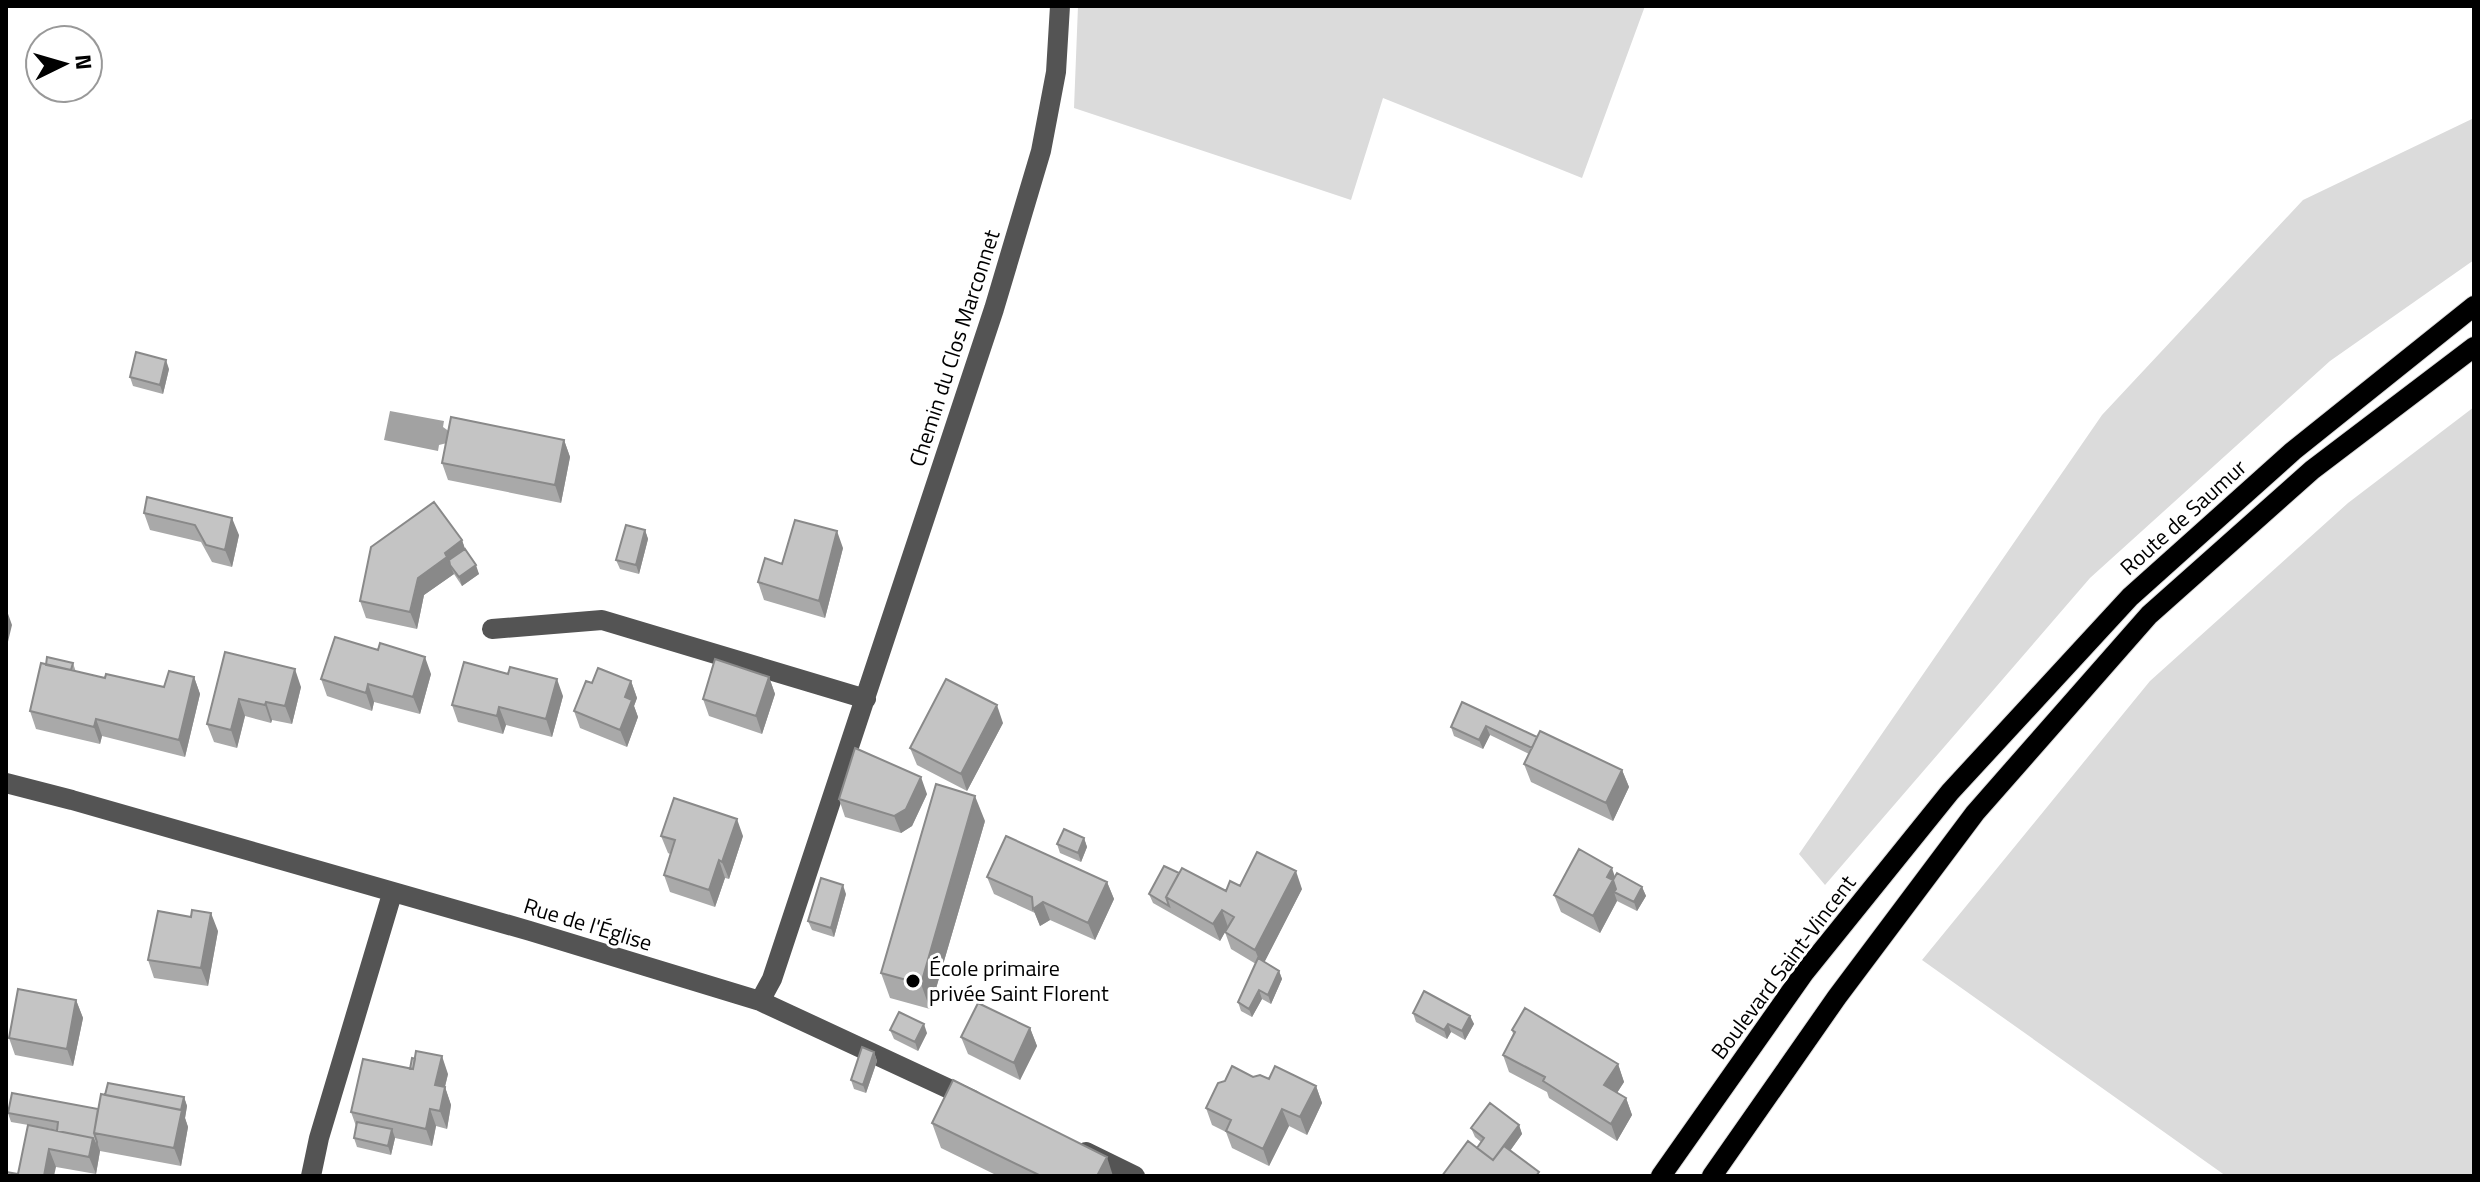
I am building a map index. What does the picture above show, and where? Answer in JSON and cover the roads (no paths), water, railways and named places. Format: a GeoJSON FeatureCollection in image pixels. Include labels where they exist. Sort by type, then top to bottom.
{"type":"FeatureCollection","features":[{"type":"Feature","properties":{"kind":"main road","name":"Route de Saumur"},"geometry":{"type":"LineString","coordinates":[[1950,792],[2130,597],[2293,451],[2474,306]]}},
{"type":"Feature","properties":{"kind":"main road"},"geometry":{"type":"LineString","coordinates":[[1712,1176],[1837,997],[1975,813],[2149,615],[2312,470],[2474,347]]}},
{"type":"Feature","properties":{"kind":"main road","name":"Boulevard Saint-Vincent"},"geometry":{"type":"LineString","coordinates":[[1661,1176],[1804,973],[1950,792]]}},
{"type":"Feature","properties":{"kind":"street","name":"Chemin du Clos Marconnet"},"geometry":{"type":"LineString","coordinates":[[760,1001],[772,979],[994,309],[1041,151],[1056,72],[1060,6]]}},
{"type":"Feature","properties":{"kind":"street"},"geometry":{"type":"LineString","coordinates":[[492,629],[602,620],[866,699]]}},
{"type":"Feature","properties":{"kind":"street","name":"Rue de l'Église"},"geometry":{"type":"LineString","coordinates":[[6,783],[530,931],[760,1001],[990,1108]]}},
{"type":"Feature","properties":{"kind":"street"},"geometry":{"type":"LineString","coordinates":[[311,1176],[319,1138],[392,894]]}},
{"type":"Feature","properties":{"kind":"street"},"geometry":{"type":"LineString","coordinates":[[1061,1141],[1134,1175]]}},
{"type":"Feature","properties":{"kind":"place","name":"École primaire privée Saint Florent"},"geometry":{"type":"Point","coordinates":[913,981]}}]}
